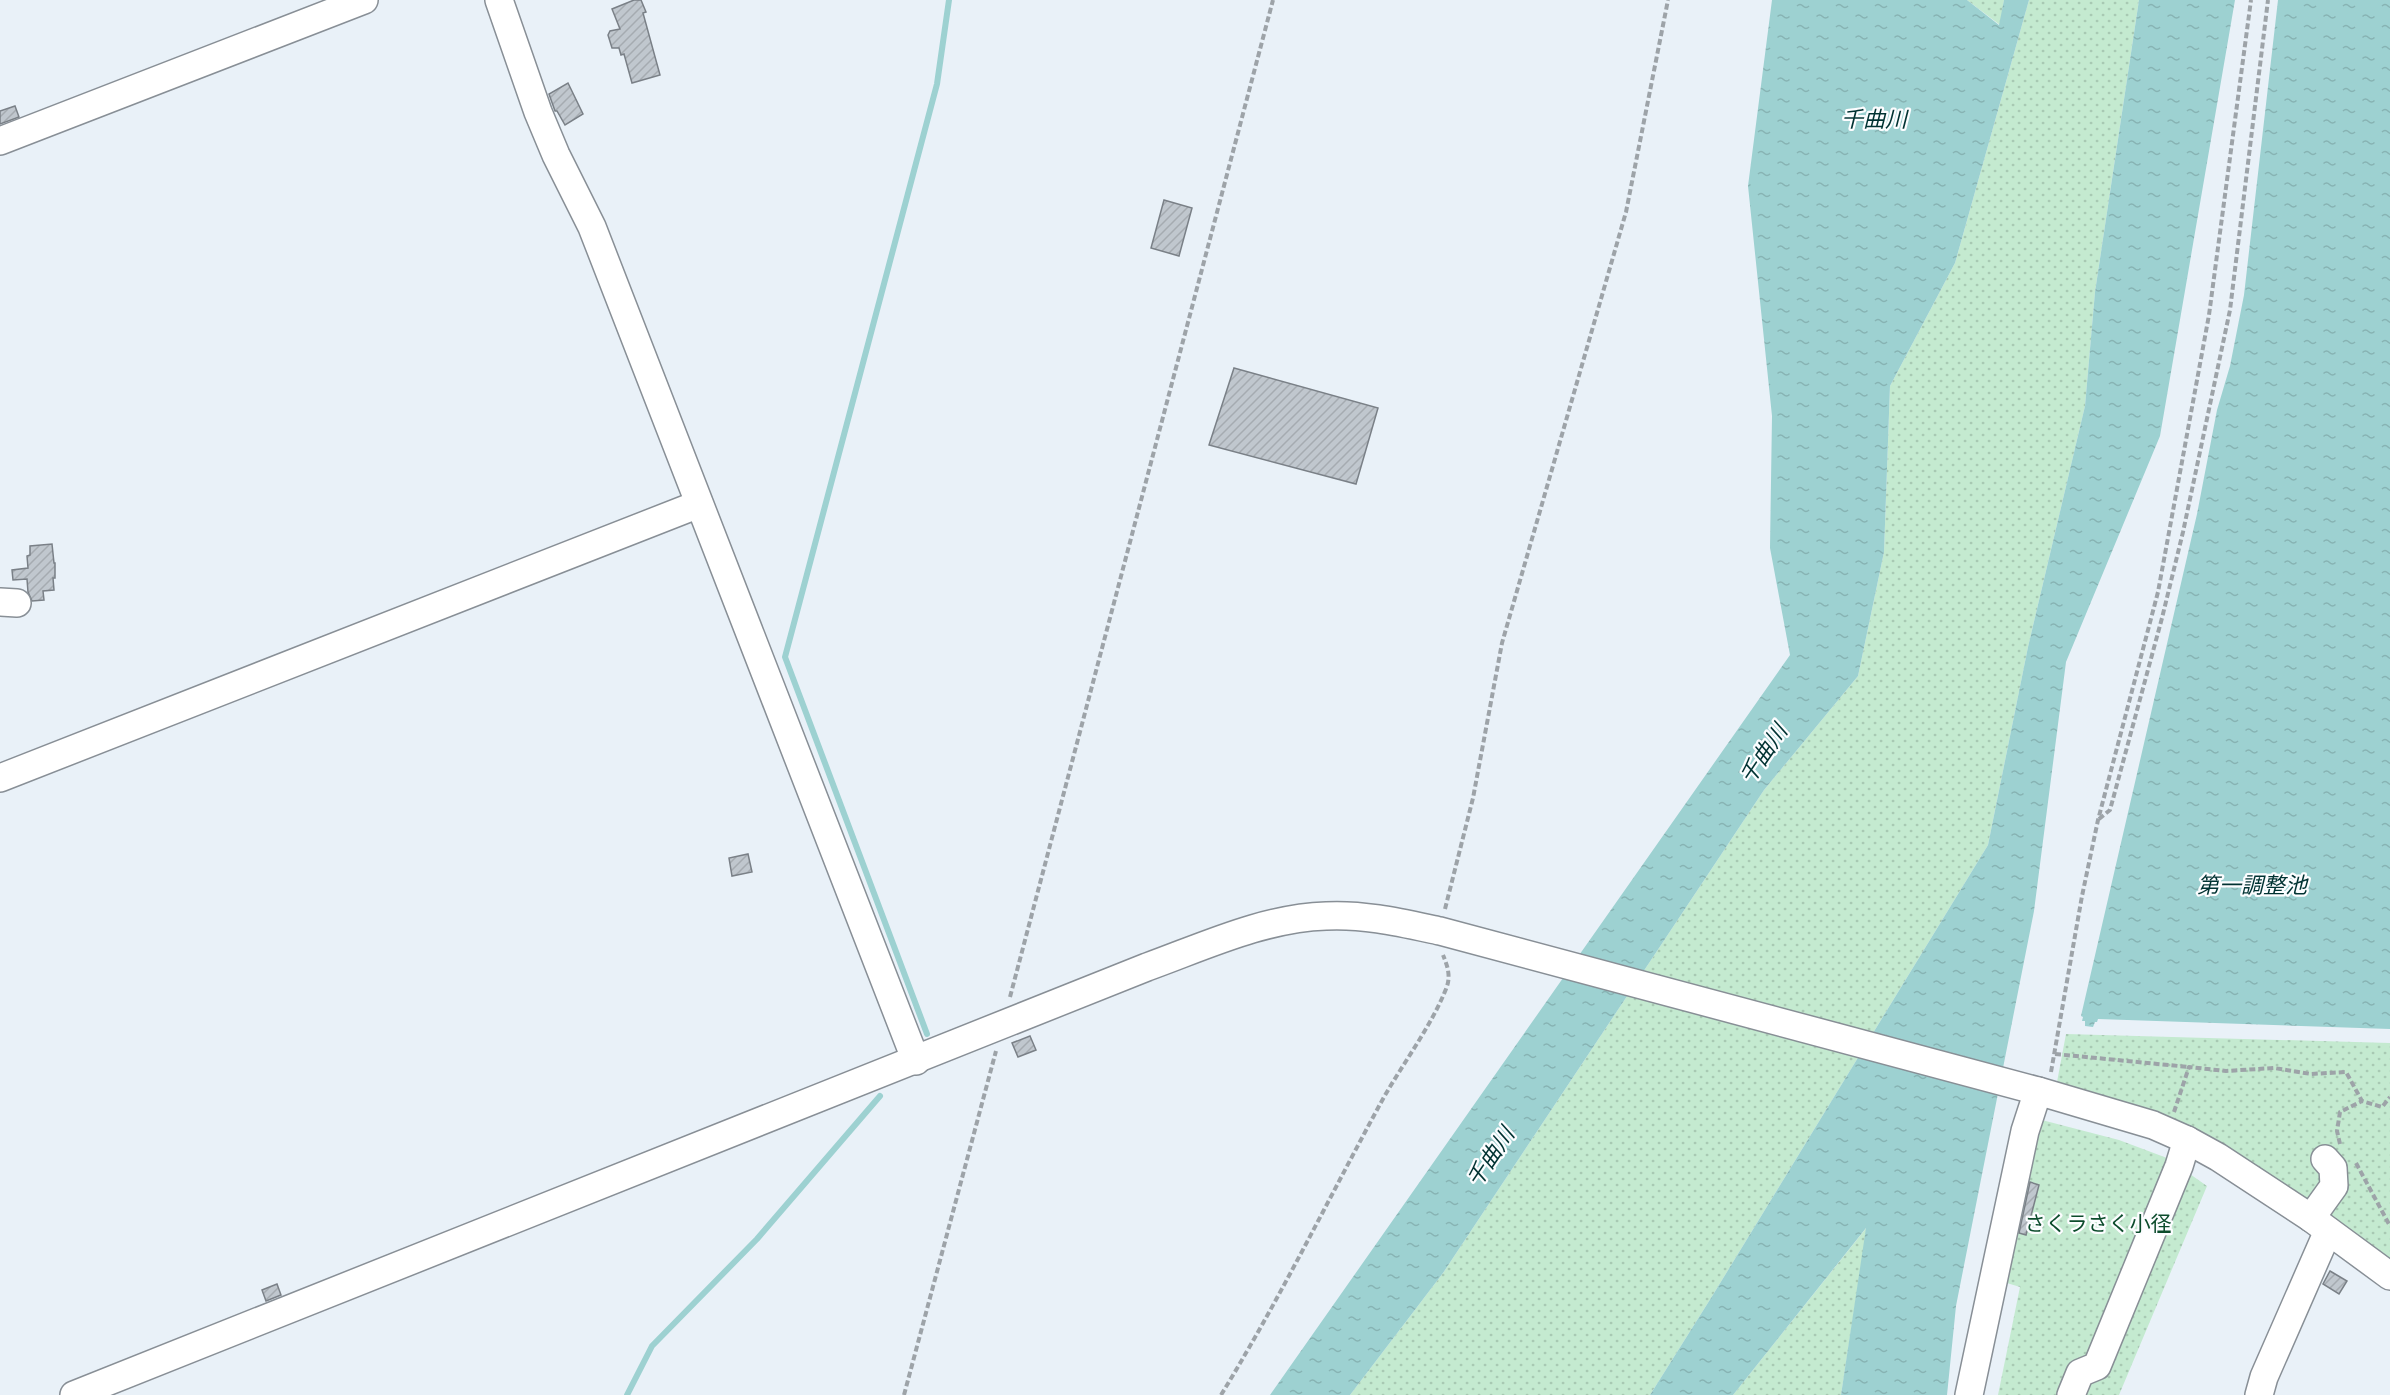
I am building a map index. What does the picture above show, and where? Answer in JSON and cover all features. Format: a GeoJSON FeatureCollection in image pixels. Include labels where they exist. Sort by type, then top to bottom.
{"type":"FeatureCollection","features":[{"type":"Feature","properties":{"kind":"street"},"geometry":{"type":"LineString","coordinates":[[0,141],[364,0]]}},
{"type":"Feature","properties":{"kind":"street"},"geometry":{"type":"LineString","coordinates":[[499,0],[538,112],[592,227],[916,1061]]}},
{"type":"Feature","properties":{"kind":"street"},"geometry":{"type":"LineString","coordinates":[[0,778],[699,504]]}},
{"type":"Feature","properties":{"kind":"street"},"geometry":{"type":"LineString","coordinates":[[74,1395],[1147,968],[1247,930],[1276,922],[1327,915],[1386,920],[1450,934],[2123,1115],[2187,1140],[2218,1157],[2390,1276]]}},
{"type":"Feature","properties":{"kind":"street"},"geometry":{"type":"LineString","coordinates":[[1969,1395],[2025,1131],[2037,1091]]}},
{"type":"Feature","properties":{"kind":"street"},"geometry":{"type":"LineString","coordinates":[[2072,1395],[2080,1373],[2097,1366],[2179,1166],[2187,1140]]}},
{"type":"Feature","properties":{"kind":"street"},"geometry":{"type":"LineString","coordinates":[[2259,1395],[2334,1186],[2333,1168],[2325,1159]]}},
{"type":"Feature","properties":{"kind":"path"},"geometry":{"type":"LineString","coordinates":[[904,1395],[1273,0]]}},
{"type":"Feature","properties":{"kind":"path"},"geometry":{"type":"LineString","coordinates":[[1221,1395],[1256,1337],[1395,1076],[1423,1032],[1445,991],[1449,978],[1442,951],[1450,934],[1502,643],[1626,213],[1668,0]]}},
{"type":"Feature","properties":{"kind":"path"},"geometry":{"type":"LineString","coordinates":[[2037,1091],[2055,1054],[2082,896],[2098,820],[2158,592],[2209,315],[2251,0]]}},
{"type":"Feature","properties":{"kind":"path"},"geometry":{"type":"LineString","coordinates":[[2098,820],[2110,810],[2160,629],[2230,310],[2268,0]]}},
{"type":"Feature","properties":{"kind":"path"},"geometry":{"type":"LineString","coordinates":[[2055,1054],[2226,1071],[2274,1068],[2311,1074],[2346,1072],[2362,1101]]}},
{"type":"Feature","properties":{"kind":"path"},"geometry":{"type":"LineString","coordinates":[[2172,1117],[2188,1067]]}},
{"type":"Feature","properties":{"kind":"path"},"geometry":{"type":"LineString","coordinates":[[2325,1159],[2341,1147],[2337,1131],[2340,1112],[2362,1101],[2382,1107],[2390,1097]]}},
{"type":"Feature","properties":{"kind":"path"},"geometry":{"type":"LineString","coordinates":[[2354,1159],[2390,1226]]}},
{"type":"Feature","properties":{"kind":"green space"},"geometry":{"type":"Polygon","coordinates":[[[1967,0],[2004,0],[2000,25],[1967,0]]]}},
{"type":"Feature","properties":{"kind":"green space"},"geometry":{"type":"Polygon","coordinates":[[[2029,0],[2139,0],[2095,292],[2085,406],[2028,647],[1988,845],[1650,1395],[1350,1395],[1443,1273],[1764,790],[1858,676],[1884,552],[1890,386],[1955,263],[2029,0]]]}},
{"type":"Feature","properties":{"kind":"green space"},"geometry":{"type":"Polygon","coordinates":[[[2066,1034],[2390,1043],[2390,1265],[2218,1140],[2173,1118],[2057,1082],[2066,1034]]]}},
{"type":"Feature","properties":{"kind":"green space","name":"さくラさく小径"},"geometry":{"type":"Polygon","coordinates":[[[2038,1119],[2119,1140],[2167,1158],[2207,1186],[2119,1395],[1998,1395],[2020,1287],[1997,1280],[2038,1119]]]}},
{"type":"Feature","properties":{"kind":"green space"},"geometry":{"type":"Polygon","coordinates":[[[1867,1227],[1841,1395],[1733,1395],[1867,1227]]]}},
{"type":"Feature","properties":{"kind":"water","name":"千曲川"},"geometry":{"type":"Polygon","coordinates":[[[1772,0],[1967,0],[1999,25],[2004,0],[2029,0],[1955,263],[1890,386],[1884,552],[1858,676],[1764,790],[1443,1273],[1350,1395],[1270,1395],[1790,655],[1770,548],[1772,416],[1748,186],[1772,0]]]}},
{"type":"Feature","properties":{"kind":"water"},"geometry":{"type":"Polygon","coordinates":[[[2139,0],[2235,0],[2160,436],[2066,662],[2034,911],[1956,1306],[1947,1395],[1841,1395],[1866,1228],[1733,1395],[1650,1395],[1988,845],[2028,647],[2085,406],[2095,292],[2139,0]]]}},
{"type":"Feature","properties":{"kind":"water","name":"第一調整池"},"geometry":{"type":"Polygon","coordinates":[[[2278,0],[2390,0],[2390,1029],[2098,1019],[2093,1027],[2085,1026],[2085,1021],[2082,1021],[2081,1016],[2197,514],[2217,410],[2230,366],[2244,295],[2278,0]]]}},
{"type":"Feature","properties":{"kind":"building"},"geometry":{"type":"Polygon","coordinates":[[[634,0],[641,0],[646,12],[643,13],[660,75],[632,83],[624,54],[621,55],[619,48],[612,48],[608,35],[610,31],[620,29],[612,9],[634,0]]]}},
{"type":"Feature","properties":{"kind":"building"},"geometry":{"type":"Polygon","coordinates":[[[568,83],[583,114],[565,125],[555,111],[549,94],[568,83]]]}},
{"type":"Feature","properties":{"kind":"building"},"geometry":{"type":"Polygon","coordinates":[[[15,106],[19,117],[0,124],[0,111],[15,106]]]}},
{"type":"Feature","properties":{"kind":"building"},"geometry":{"type":"Polygon","coordinates":[[[1164,200],[1192,208],[1179,256],[1151,248],[1164,200]]]}},
{"type":"Feature","properties":{"kind":"building"},"geometry":{"type":"Polygon","coordinates":[[[1234,368],[1378,408],[1356,484],[1209,445],[1234,368]]]}},
{"type":"Feature","properties":{"kind":"building"},"geometry":{"type":"Polygon","coordinates":[[[52,544],[55,563],[54,590],[43,591],[44,600],[32,601],[28,592],[27,579],[13,580],[12,570],[28,568],[27,556],[30,555],[30,546],[52,544]]]}},
{"type":"Feature","properties":{"kind":"building"},"geometry":{"type":"Polygon","coordinates":[[[748,854],[752,872],[732,876],[729,858],[748,854]]]}},
{"type":"Feature","properties":{"kind":"building"},"geometry":{"type":"Polygon","coordinates":[[[1030,1036],[1036,1050],[1018,1057],[1012,1043],[1030,1036]]]}},
{"type":"Feature","properties":{"kind":"building"},"geometry":{"type":"Polygon","coordinates":[[[2030,1182],[2039,1185],[2026,1235],[2019,1233],[2030,1182]]]}},
{"type":"Feature","properties":{"kind":"building"},"geometry":{"type":"Polygon","coordinates":[[[2330,1271],[2347,1281],[2339,1294],[2323,1284],[2330,1271]]]}},
{"type":"Feature","properties":{"kind":"building"},"geometry":{"type":"Polygon","coordinates":[[[277,1284],[281,1295],[266,1301],[262,1290],[277,1284]]]}},
{"type":"Feature","properties":{"kind":"waterway"},"geometry":{"type":"LineString","coordinates":[[927,1034],[785,657],[937,84],[949,0]]}},
{"type":"Feature","properties":{"kind":"waterway"},"geometry":{"type":"LineString","coordinates":[[627,1395],[652,1346],[757,1239],[880,1096]]}}]}
